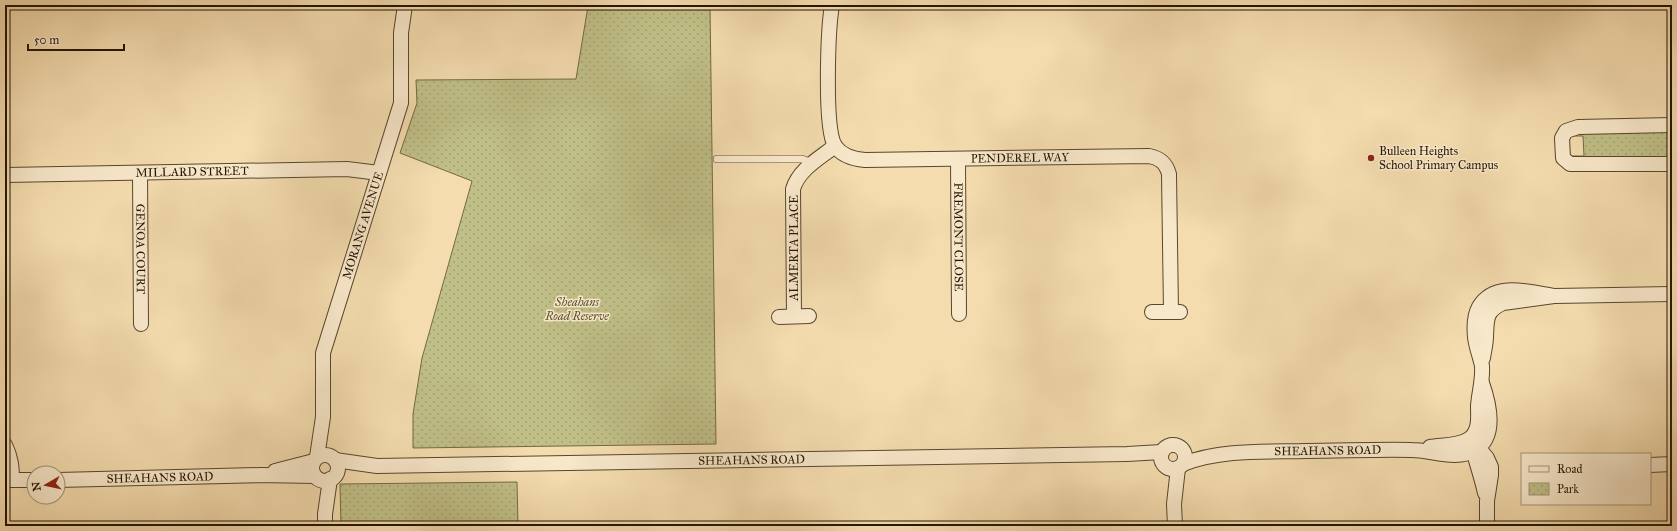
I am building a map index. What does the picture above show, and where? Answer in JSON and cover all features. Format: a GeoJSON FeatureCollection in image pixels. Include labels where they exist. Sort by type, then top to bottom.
{"type":"FeatureCollection","features":[{"type":"Feature","properties":{"kind":"street","name":"MORANG AVENUE"},"geometry":{"type":"LineString","coordinates":[[324,459],[322,353],[401,103],[401,33],[397,5]]}},
{"type":"Feature","properties":{"kind":"street","name":"MORANG AVENUE"},"geometry":{"type":"LineString","coordinates":[[401,33],[405,5]]}},
{"type":"Feature","properties":{"kind":"street"},"geometry":{"type":"LineString","coordinates":[[823,5],[829,41]]}},
{"type":"Feature","properties":{"kind":"street"},"geometry":{"type":"LineString","coordinates":[[832,5],[829,41],[830,130],[835,146]]}},
{"type":"Feature","properties":{"kind":"street"},"geometry":{"type":"LineString","coordinates":[[1672,125],[1578,127],[1566,131],[1562,143],[1564,158],[1570,164],[1574,165],[1672,164]]}},
{"type":"Feature","properties":{"kind":"street","name":"PENDEREL WAY"},"geometry":{"type":"LineString","coordinates":[[835,146],[843,154],[856,160],[1149,156],[1160,160],[1167,167],[1169,174],[1175,312],[1152,312]]}},
{"type":"Feature","properties":{"kind":"street","name":"ALMERTA PLACE"},"geometry":{"type":"LineString","coordinates":[[794,316],[793,189],[799,177],[835,146]]}},
{"type":"Feature","properties":{"kind":"street","name":"FREMONT CLOSE"},"geometry":{"type":"LineString","coordinates":[[958,159],[959,314]]}},
{"type":"Feature","properties":{"kind":"street","name":"MILLARD STREET"},"geometry":{"type":"LineString","coordinates":[[5,175],[347,169],[379,173]]}},
{"type":"Feature","properties":{"kind":"street","name":"GENOA COURT"},"geometry":{"type":"LineString","coordinates":[[140,173],[142,324]]}},
{"type":"Feature","properties":{"kind":"street"},"geometry":{"type":"LineString","coordinates":[[1487,526],[1487,501],[1491,467],[1487,458],[1475,446],[1483,443],[1488,432],[1490,422],[1488,402],[1482,383],[1482,367],[1486,338],[1486,320],[1489,313],[1490,302],[1502,303],[1554,296],[1672,294]]}},
{"type":"Feature","properties":{"kind":"street","name":"ALMERTA PLACE"},"geometry":{"type":"LineString","coordinates":[[779,317],[809,316]]}},
{"type":"Feature","properties":{"kind":"street","name":"SHEAHANS ROAD"},"geometry":{"type":"LineString","coordinates":[[261,475],[324,459],[377,466],[1127,454],[1173,461],[1214,450],[1242,452],[1414,450],[1465,441],[1475,446]]}},
{"type":"Feature","properties":{"kind":"street"},"geometry":{"type":"LineString","coordinates":[[5,445],[10,454],[12,463],[9,480],[26,480]]}},
{"type":"Feature","properties":{"kind":"street"},"geometry":{"type":"LineString","coordinates":[[324,459],[337,468],[324,477],[312,469],[324,459]]}},
{"type":"Feature","properties":{"kind":"street"},"geometry":{"type":"LineString","coordinates":[[1173,461],[1175,526]]}},
{"type":"Feature","properties":{"kind":"street"},"geometry":{"type":"LineString","coordinates":[[1651,465],[1672,464]]}},
{"type":"Feature","properties":{"kind":"street","name":"SHEAHANS ROAD"},"geometry":{"type":"LineString","coordinates":[[66,480],[261,475],[324,477],[377,466]]}},
{"type":"Feature","properties":{"kind":"street"},"geometry":{"type":"LineString","coordinates":[[324,477],[325,520]]}},
{"type":"Feature","properties":{"kind":"lane"},"geometry":{"type":"LineString","coordinates":[[717,158],[802,159],[813,164]]}},
{"type":"Feature","properties":{"kind":"green space","name":"Sheahans Road Reserve"},"geometry":{"type":"Polygon","coordinates":[[[588,6],[710,6],[716,444],[413,448],[413,414],[422,358],[472,181],[400,153],[417,103],[416,80],[576,79],[588,6]]]}},
{"type":"Feature","properties":{"kind":"green space"},"geometry":{"type":"Polygon","coordinates":[[[1672,131],[1672,159],[1576,160],[1571,156],[1584,156],[1583,136],[1571,136],[1572,134],[1672,131]]]}},
{"type":"Feature","properties":{"kind":"green space"},"geometry":{"type":"Polygon","coordinates":[[[517,482],[518,526],[341,526],[340,484],[517,482]]]}},
{"type":"Feature","properties":{"kind":"place","name":"Bulleen Heights School Primary Campus"},"geometry":{"type":"Point","coordinates":[1371,158]}}]}
